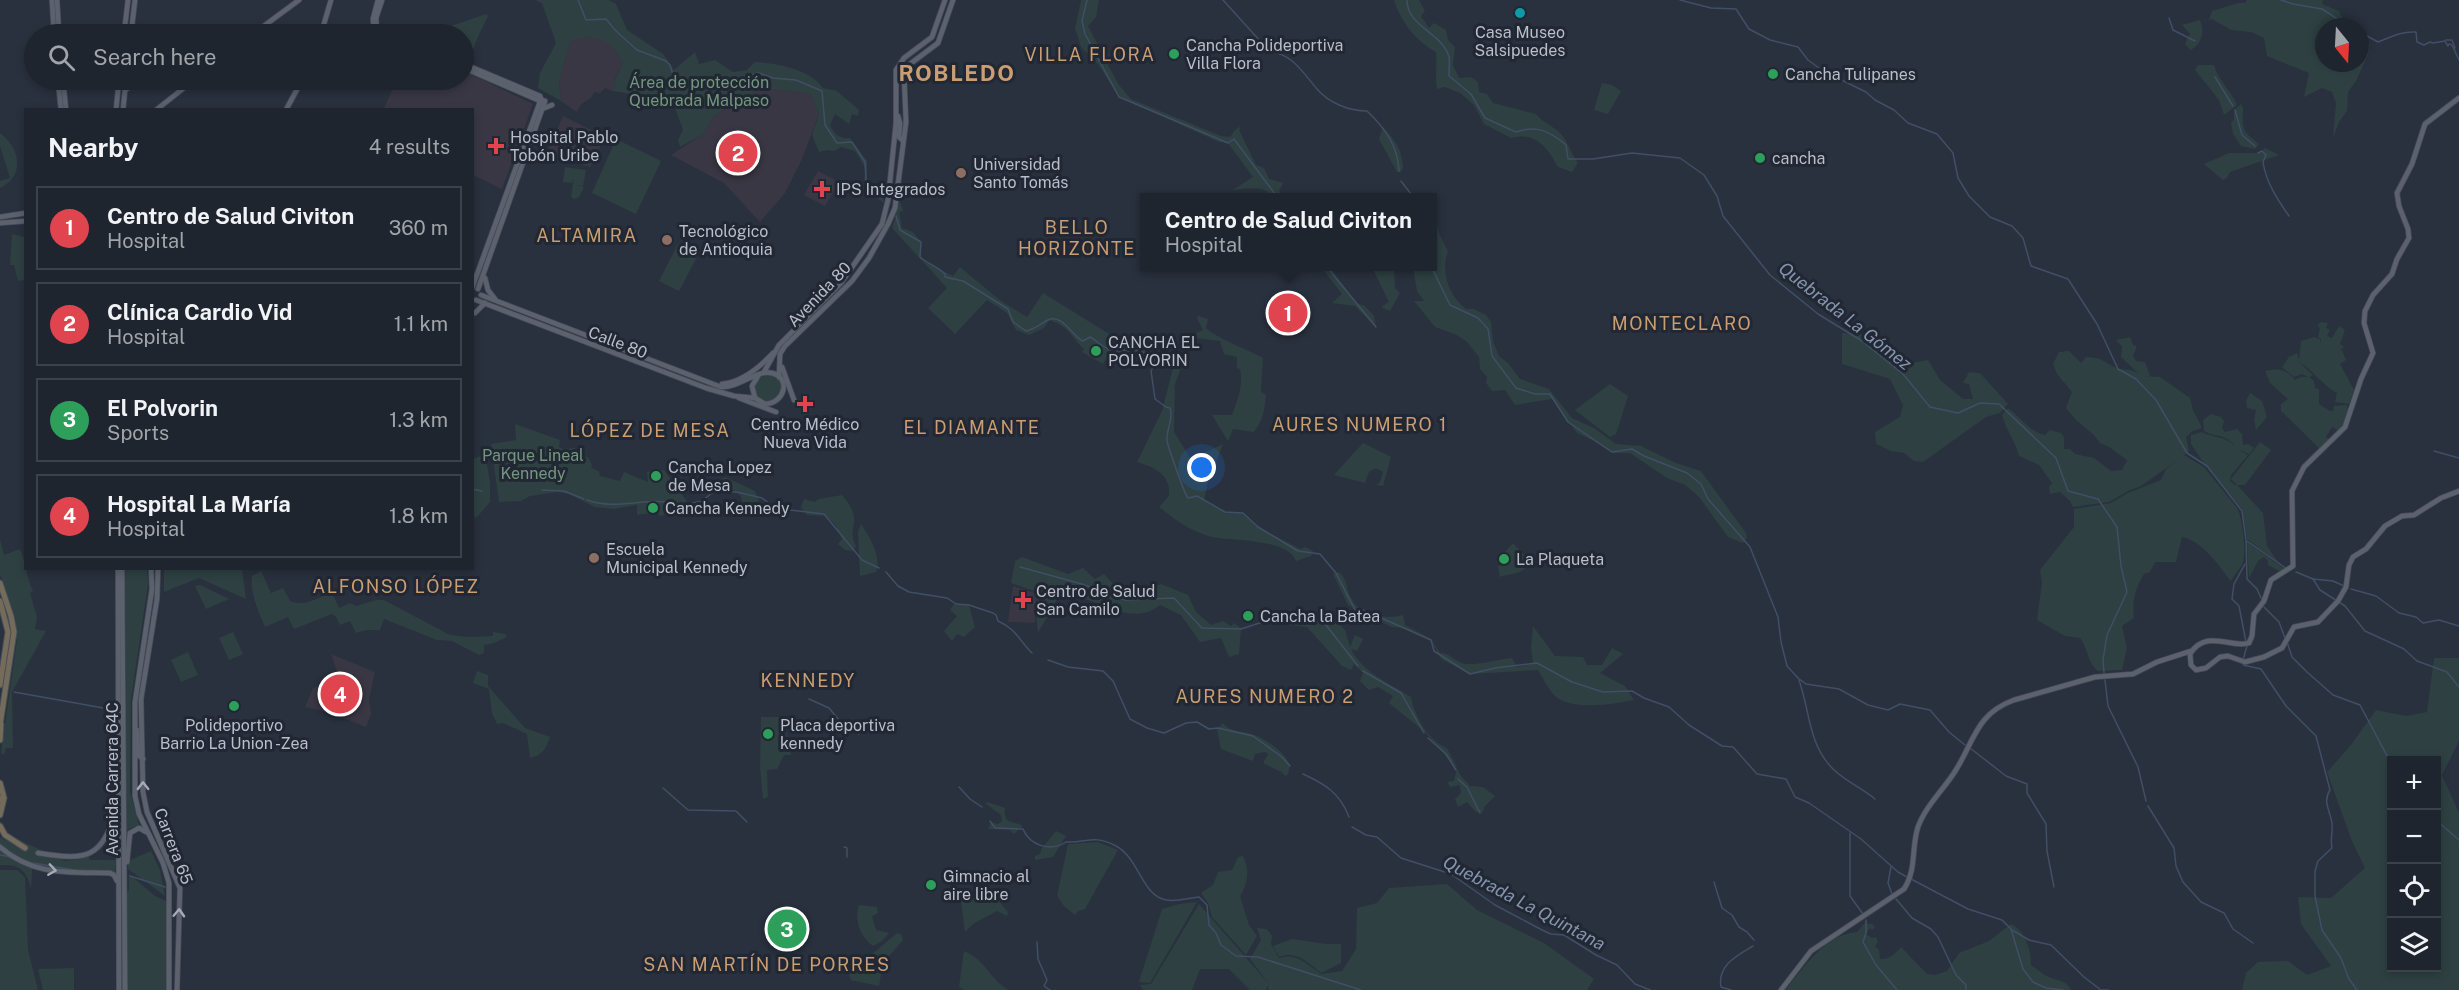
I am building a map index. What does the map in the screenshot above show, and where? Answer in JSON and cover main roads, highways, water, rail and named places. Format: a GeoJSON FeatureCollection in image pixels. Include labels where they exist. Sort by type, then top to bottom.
{"type":"FeatureCollection","features":[{"type":"Feature","properties":{"kind":"highway"},"geometry":{"type":"LineString","coordinates":[[0,583],[14,632],[0,740]]}},
{"type":"Feature","properties":{"kind":"highway"},"geometry":{"type":"LineString","coordinates":[[0,601],[8,632],[0,685]]}},
{"type":"Feature","properties":{"kind":"highway"},"geometry":{"type":"LineString","coordinates":[[0,783],[4,798],[0,815]]}},
{"type":"Feature","properties":{"kind":"highway"},"geometry":{"type":"LineString","coordinates":[[0,826],[5,835],[25,848]]}},
{"type":"Feature","properties":{"kind":"main road"},"geometry":{"type":"LineString","coordinates":[[52,0],[53,24]]}},
{"type":"Feature","properties":{"kind":"main road"},"geometry":{"type":"LineString","coordinates":[[57,0],[59,24]]}},
{"type":"Feature","properties":{"kind":"main road"},"geometry":{"type":"LineString","coordinates":[[125,24],[128,0]]}},
{"type":"Feature","properties":{"kind":"main road"},"geometry":{"type":"LineString","coordinates":[[132,24],[135,0]]}},
{"type":"Feature","properties":{"kind":"main road"},"geometry":{"type":"LineString","coordinates":[[267,24],[299,0]]}},
{"type":"Feature","properties":{"kind":"main road"},"geometry":{"type":"LineString","coordinates":[[324,24],[331,0]]}},
{"type":"Feature","properties":{"kind":"main road"},"geometry":{"type":"LineString","coordinates":[[374,24],[373,19],[380,0]]}},
{"type":"Feature","properties":{"kind":"main road","name":"Avenida 80"},"geometry":{"type":"LineString","coordinates":[[765,372],[782,342],[841,283],[862,251],[879,231],[886,213],[897,114],[895,75],[898,66],[907,55],[932,37],[945,0]]}},
{"type":"Feature","properties":{"kind":"main road","name":"Avenida 80"},"geometry":{"type":"LineString","coordinates":[[779,377],[782,351],[789,341],[834,300],[869,258],[893,213],[907,113],[903,76],[905,70],[938,43],[952,0]]}},
{"type":"Feature","properties":{"kind":"main road"},"geometry":{"type":"LineString","coordinates":[[474,70],[540,96],[543,100]]}},
{"type":"Feature","properties":{"kind":"main road"},"geometry":{"type":"LineString","coordinates":[[474,71],[529,97],[543,100]]}},
{"type":"Feature","properties":{"kind":"main road"},"geometry":{"type":"LineString","coordinates":[[501,84],[511,84]]}},
{"type":"Feature","properties":{"kind":"main road"},"geometry":{"type":"LineString","coordinates":[[896,91],[901,95],[905,89]]}},
{"type":"Feature","properties":{"kind":"main road"},"geometry":{"type":"LineString","coordinates":[[59,90],[61,108]]}},
{"type":"Feature","properties":{"kind":"main road"},"geometry":{"type":"LineString","coordinates":[[64,90],[66,108]]}},
{"type":"Feature","properties":{"kind":"main road"},"geometry":{"type":"LineString","coordinates":[[116,108],[118,90]]}},
{"type":"Feature","properties":{"kind":"main road"},"geometry":{"type":"LineString","coordinates":[[123,108],[125,90]]}},
{"type":"Feature","properties":{"kind":"main road"},"geometry":{"type":"LineString","coordinates":[[159,108],[181,90]]}},
{"type":"Feature","properties":{"kind":"main road"},"geometry":{"type":"LineString","coordinates":[[287,108],[297,90]]}},
{"type":"Feature","properties":{"kind":"main road"},"geometry":{"type":"LineString","coordinates":[[529,97],[539,110]]}},
{"type":"Feature","properties":{"kind":"main road"},"geometry":{"type":"LineString","coordinates":[[1781,990],[1811,951],[1900,893],[1910,879],[1917,831],[1923,816],[1958,768],[1972,736],[1997,708],[2014,700],[2085,680],[2133,674],[2157,662],[2191,651],[2197,646],[2212,641],[2224,640],[2244,645],[2249,643],[2254,614],[2264,601],[2271,580],[2293,566],[2292,491],[2304,467],[2344,427],[2373,353],[2364,323],[2366,307],[2392,274],[2397,259],[2408,242],[2408,229],[2399,206],[2397,193],[2412,164],[2425,124],[2459,98]]}},
{"type":"Feature","properties":{"kind":"main road"},"geometry":{"type":"LineString","coordinates":[[474,289],[498,216],[543,100]]}},
{"type":"Feature","properties":{"kind":"main road"},"geometry":{"type":"LineString","coordinates":[[897,105],[899,100],[903,100],[907,113]]}},
{"type":"Feature","properties":{"kind":"main road"},"geometry":{"type":"LineString","coordinates":[[539,110],[552,105]]}},
{"type":"Feature","properties":{"kind":"main road"},"geometry":{"type":"LineString","coordinates":[[474,289],[484,275],[539,110]]}},
{"type":"Feature","properties":{"kind":"main road"},"geometry":{"type":"LineString","coordinates":[[897,114],[900,121],[899,137],[903,141]]}},
{"type":"Feature","properties":{"kind":"main road"},"geometry":{"type":"LineString","coordinates":[[0,217],[24,213]]}},
{"type":"Feature","properties":{"kind":"main road"},"geometry":{"type":"LineString","coordinates":[[498,216],[505,217]]}},
{"type":"Feature","properties":{"kind":"main road"},"geometry":{"type":"LineString","coordinates":[[0,223],[24,222]]}},
{"type":"Feature","properties":{"kind":"main road"},"geometry":{"type":"LineString","coordinates":[[862,251],[869,250],[869,258]]}},
{"type":"Feature","properties":{"kind":"main road"},"geometry":{"type":"LineString","coordinates":[[484,275],[488,290],[497,301]]}},
{"type":"Feature","properties":{"kind":"main road"},"geometry":{"type":"LineString","coordinates":[[474,289],[481,295],[474,300]]}},
{"type":"Feature","properties":{"kind":"main road","name":"Calle 80"},"geometry":{"type":"LineString","coordinates":[[481,295],[721,387],[734,386],[758,376]]}},
{"type":"Feature","properties":{"kind":"main road","name":"Calle 80"},"geometry":{"type":"LineString","coordinates":[[474,300],[602,350],[734,396],[755,398]]}},
{"type":"Feature","properties":{"kind":"main road"},"geometry":{"type":"LineString","coordinates":[[476,313],[485,303]]}},
{"type":"Feature","properties":{"kind":"main road"},"geometry":{"type":"LineString","coordinates":[[714,384],[738,380],[763,364],[774,353]]}},
{"type":"Feature","properties":{"kind":"main road"},"geometry":{"type":"LineString","coordinates":[[780,361],[794,399]]}},
{"type":"Feature","properties":{"kind":"main road"},"geometry":{"type":"LineString","coordinates":[[765,372],[779,377],[784,387],[780,399],[768,404],[755,398],[752,387],[758,376],[765,372]]}},
{"type":"Feature","properties":{"kind":"main road"},"geometry":{"type":"LineString","coordinates":[[734,396],[776,412]]}},
{"type":"Feature","properties":{"kind":"main road"},"geometry":{"type":"LineString","coordinates":[[2191,651],[2189,656],[2191,665],[2194,669],[2199,670],[2224,656],[2252,662],[2277,651],[2287,641],[2294,627],[2318,622],[2339,600],[2346,587],[2350,562],[2355,554],[2368,547],[2378,532],[2393,520],[2406,515],[2414,515],[2441,498],[2459,491]]}},
{"type":"Feature","properties":{"kind":"main road","name":"Avenida Carrera 64C"},"geometry":{"type":"LineString","coordinates":[[118,570],[119,990]]}},
{"type":"Feature","properties":{"kind":"main road","name":"Avenida Carrera 64C"},"geometry":{"type":"LineString","coordinates":[[123,570],[124,990]]}},
{"type":"Feature","properties":{"kind":"main road","name":"Carrera 65"},"geometry":{"type":"LineString","coordinates":[[151,570],[152,589],[134,716],[136,801],[150,838],[165,867],[170,889],[169,990]]}},
{"type":"Feature","properties":{"kind":"main road","name":"Carrera 65"},"geometry":{"type":"LineString","coordinates":[[158,570],[157,601],[141,699],[143,759],[146,807],[180,888],[177,990]]}},
{"type":"Feature","properties":{"kind":"main road"},"geometry":{"type":"LineString","coordinates":[[134,716],[138,755],[143,759]]}},
{"type":"Feature","properties":{"kind":"main road"},"geometry":{"type":"LineString","coordinates":[[38,853],[87,856],[95,852],[105,837],[119,801]]}},
{"type":"Feature","properties":{"kind":"main road"},"geometry":{"type":"LineString","coordinates":[[124,882],[130,833],[139,828],[150,838]]}},
{"type":"Feature","properties":{"kind":"main road"},"geometry":{"type":"LineString","coordinates":[[0,847],[17,861],[35,867],[62,872],[110,873],[116,877],[119,890]]}},
{"type":"Feature","properties":{"kind":"waterway"},"geometry":{"type":"LineString","coordinates":[[578,0],[586,20],[606,19],[637,50],[666,61],[670,65],[674,78],[685,84],[700,87],[759,73],[773,78],[796,80],[822,91],[825,125],[837,143],[852,142],[865,162],[866,181],[881,197]]}},
{"type":"Feature","properties":{"kind":"waterway"},"geometry":{"type":"LineString","coordinates":[[1087,0],[1082,21],[1085,34],[1119,97],[1228,143],[1234,139],[1274,193]]}},
{"type":"Feature","properties":{"kind":"waterway"},"geometry":{"type":"LineString","coordinates":[[1223,0],[1270,52],[1278,53],[1291,60],[1327,98],[1346,108],[1367,111],[1389,138],[1396,153],[1399,171]]}},
{"type":"Feature","properties":{"kind":"waterway","name":"Quebrada La Gómez"},"geometry":{"type":"LineString","coordinates":[[1407,0],[1413,17],[1445,49],[1449,59],[1449,76],[1471,94],[1485,118],[1516,132],[1536,129],[1548,133],[1566,145],[1568,159],[1593,159],[1632,153],[1680,158],[1704,175],[1717,196],[1723,216],[1770,275],[1818,314],[1862,341],[1903,374],[1930,407],[1958,413],[1980,403],[1999,404],[2056,458],[2068,491],[2098,499],[2117,527],[2121,566],[2127,592],[2107,635],[2103,660],[2104,673]]}},
{"type":"Feature","properties":{"kind":"waterway"},"geometry":{"type":"LineString","coordinates":[[1680,0],[1711,8],[1736,9],[1749,29],[1770,40],[1798,47],[1808,60],[1823,71],[1866,92],[1875,100],[1894,110],[1908,123],[1937,134],[1953,153],[1958,178],[1969,196],[1990,217],[2012,226],[2023,238],[2031,266],[2068,279],[2097,324],[2118,369],[2136,379],[2156,400],[2187,453],[2207,466],[2242,511],[2246,540],[2247,579],[2257,589],[2262,600]]}},
{"type":"Feature","properties":{"kind":"waterway"},"geometry":{"type":"LineString","coordinates":[[2281,0],[2322,9],[2336,18]]}},
{"type":"Feature","properties":{"kind":"waterway"},"geometry":{"type":"LineString","coordinates":[[2169,18],[2173,30],[2195,41]]}},
{"type":"Feature","properties":{"kind":"waterway"},"geometry":{"type":"LineString","coordinates":[[2369,37],[2378,42],[2401,33],[2416,32],[2417,42],[2424,45],[2430,42],[2445,41],[2448,46],[2452,45],[2459,60]]}},
{"type":"Feature","properties":{"kind":"waterway"},"geometry":{"type":"LineString","coordinates":[[2446,40],[2452,40],[2455,48]]}},
{"type":"Feature","properties":{"kind":"waterway"},"geometry":{"type":"LineString","coordinates":[[2215,77],[2233,106]]}},
{"type":"Feature","properties":{"kind":"waterway"},"geometry":{"type":"LineString","coordinates":[[2235,110],[2242,135],[2255,146]]}},
{"type":"Feature","properties":{"kind":"waterway"},"geometry":{"type":"LineString","coordinates":[[2258,153],[2262,151],[2266,155],[2263,162],[2269,183],[2289,216]]}},
{"type":"Feature","properties":{"kind":"waterway"},"geometry":{"type":"LineString","coordinates":[[1401,181],[1410,193]]}},
{"type":"Feature","properties":{"kind":"waterway"},"geometry":{"type":"LineString","coordinates":[[896,216],[900,230],[921,242],[920,257],[942,271],[945,277],[963,281],[1008,309],[1013,322],[1026,331],[1048,320],[1058,320],[1083,341],[1090,337],[1109,349],[1135,350],[1150,356],[1156,362],[1151,371],[1155,399],[1170,408],[1167,441],[1188,498],[1197,496],[1225,512],[1243,513],[1258,527],[1298,551],[1320,554],[1336,573],[1355,610],[1361,609],[1431,640],[1434,651],[1470,674],[1495,668],[1537,663],[1572,682],[1603,692],[1632,691],[1669,707],[1689,725],[1722,746],[1733,747],[1757,774],[1786,779],[1795,797],[1809,803],[1861,839],[1898,872],[1907,877]]}},
{"type":"Feature","properties":{"kind":"waterway"},"geometry":{"type":"LineString","coordinates":[[1330,271],[1376,327]]}},
{"type":"Feature","properties":{"kind":"waterway"},"geometry":{"type":"LineString","coordinates":[[1433,271],[1450,305],[1478,318],[1488,329],[1492,356],[1516,388],[1535,394],[1550,394],[1568,422],[1612,452],[1632,449],[1687,473],[1701,484],[1708,499],[1750,547],[1778,617],[1787,666],[1798,678],[1806,684],[1839,689],[1868,705],[1888,710],[1900,704],[1930,710],[1949,732],[1965,745]]}},
{"type":"Feature","properties":{"kind":"waterway"},"geometry":{"type":"LineString","coordinates":[[2434,451],[2459,458]]}},
{"type":"Feature","properties":{"kind":"waterway","name":"Quebrada La Quintana"},"geometry":{"type":"LineString","coordinates":[[474,489],[482,491]]}},
{"type":"Feature","properties":{"kind":"waterway","name":"Quebrada La Quintana"},"geometry":{"type":"LineString","coordinates":[[542,490],[564,491],[584,499]]}},
{"type":"Feature","properties":{"kind":"waterway","name":"Quebrada La Quintana"},"geometry":{"type":"LineString","coordinates":[[692,503],[702,501],[713,492],[737,492],[762,498],[770,504],[790,510],[824,514],[862,560],[879,568]]}},
{"type":"Feature","properties":{"kind":"waterway","name":"Quebrada La Quintana"},"geometry":{"type":"LineString","coordinates":[[587,500],[607,504],[667,502]]}},
{"type":"Feature","properties":{"kind":"waterway","name":"Quebrada La Quintana"},"geometry":{"type":"LineString","coordinates":[[670,503],[688,503]]}},
{"type":"Feature","properties":{"kind":"waterway"},"geometry":{"type":"LineString","coordinates":[[2247,541],[2287,569]]}},
{"type":"Feature","properties":{"kind":"waterway"},"geometry":{"type":"LineString","coordinates":[[2245,564],[2234,584],[2232,599],[2239,606],[2246,642]]}},
{"type":"Feature","properties":{"kind":"waterway"},"geometry":{"type":"LineString","coordinates":[[1020,567],[1082,584],[1125,600],[1174,598],[1202,628],[1241,629],[1294,612],[1326,625],[1358,666]]}},
{"type":"Feature","properties":{"kind":"waterway","name":"Quebrada La Quintana"},"geometry":{"type":"LineString","coordinates":[[886,572],[898,586],[909,592],[947,598],[956,604],[969,605],[993,613],[998,621],[1013,631],[1032,653]]}},
{"type":"Feature","properties":{"kind":"waterway"},"geometry":{"type":"LineString","coordinates":[[2296,572],[2313,579],[2320,590],[2345,606],[2365,631],[2404,649],[2417,661],[2447,672],[2459,687]]}},
{"type":"Feature","properties":{"kind":"waterway"},"geometry":{"type":"LineString","coordinates":[[2313,579],[2333,581],[2344,586]]}},
{"type":"Feature","properties":{"kind":"waterway"},"geometry":{"type":"LineString","coordinates":[[2351,589],[2376,596],[2399,613],[2416,617],[2423,623],[2439,620],[2459,626]]}},
{"type":"Feature","properties":{"kind":"waterway"},"geometry":{"type":"LineString","coordinates":[[2264,607],[2279,622],[2285,638]]}},
{"type":"Feature","properties":{"kind":"waterway"},"geometry":{"type":"LineString","coordinates":[[2287,642],[2292,657],[2333,695],[2360,705],[2387,756]]}},
{"type":"Feature","properties":{"kind":"waterway"},"geometry":{"type":"LineString","coordinates":[[2243,660],[2247,646]]}},
{"type":"Feature","properties":{"kind":"waterway"},"geometry":{"type":"LineString","coordinates":[[1048,660],[1068,667],[1103,671],[1113,681],[1130,719],[1147,728],[1164,733],[1186,723],[1197,722],[1209,729],[1218,728],[1253,736],[1282,757],[1290,766]]}},
{"type":"Feature","properties":{"kind":"waterway"},"geometry":{"type":"LineString","coordinates":[[2243,665],[2261,669],[2286,706],[2316,736],[2330,790],[2327,803],[2332,827],[2332,848],[2318,861],[2315,871],[2315,896],[2322,930],[2341,958],[2349,979],[2357,990]]}},
{"type":"Feature","properties":{"kind":"waterway"},"geometry":{"type":"LineString","coordinates":[[1363,671],[1401,693],[1424,733]]}},
{"type":"Feature","properties":{"kind":"waterway"},"geometry":{"type":"LineString","coordinates":[[1799,680],[1814,738],[1825,759],[1833,769],[1875,799]]}},
{"type":"Feature","properties":{"kind":"waterway","name":"Quebrada La Gómez"},"geometry":{"type":"LineString","coordinates":[[2105,680],[2108,706],[2138,767],[2146,801]]}},
{"type":"Feature","properties":{"kind":"waterway"},"geometry":{"type":"LineString","coordinates":[[14,692],[109,709]]}},
{"type":"Feature","properties":{"kind":"waterway"},"geometry":{"type":"LineString","coordinates":[[809,699],[829,708],[843,725],[859,734]]}},
{"type":"Feature","properties":{"kind":"waterway"},"geometry":{"type":"LineString","coordinates":[[1428,738],[1446,754],[1456,770]]}},
{"type":"Feature","properties":{"kind":"waterway"},"geometry":{"type":"LineString","coordinates":[[1970,748],[2006,776],[2027,784],[2027,793],[2046,824],[2047,851],[2054,887]]}},
{"type":"Feature","properties":{"kind":"waterway","name":"Quebrada La Quintana"},"geometry":{"type":"LineString","coordinates":[[1303,774],[1331,790],[1349,817]]}},
{"type":"Feature","properties":{"kind":"waterway"},"geometry":{"type":"LineString","coordinates":[[1458,779],[1467,787],[1480,813]]}},
{"type":"Feature","properties":{"kind":"waterway"},"geometry":{"type":"LineString","coordinates":[[959,787],[970,799],[982,807]]}},
{"type":"Feature","properties":{"kind":"waterway"},"geometry":{"type":"LineString","coordinates":[[663,788],[688,810],[736,811],[747,822]]}},
{"type":"Feature","properties":{"kind":"waterway","name":"Quebrada La Gómez"},"geometry":{"type":"LineString","coordinates":[[2148,806],[2174,848],[2176,866],[2183,882],[2201,902],[2224,913],[2233,929],[2253,943]]}},
{"type":"Feature","properties":{"kind":"waterway"},"geometry":{"type":"LineString","coordinates":[[990,821],[995,828],[1023,829],[1031,840],[1042,846],[1054,847],[1066,842],[1091,840],[1108,842],[1124,852],[1151,892],[1158,897],[1174,901],[1199,897],[1207,905],[1209,925],[1216,933],[1221,945],[1236,956],[1258,957],[1361,990]]}},
{"type":"Feature","properties":{"kind":"waterway"},"geometry":{"type":"LineString","coordinates":[[2441,824],[2459,840]]}},
{"type":"Feature","properties":{"kind":"waterway","name":"Quebrada La Quintana"},"geometry":{"type":"LineString","coordinates":[[1352,827],[1366,835],[1377,837],[1401,858],[1451,874],[1495,905],[1542,930],[1551,934],[1564,935],[1617,965],[1635,984],[1650,990]]}},
{"type":"Feature","properties":{"kind":"waterway"},"geometry":{"type":"LineString","coordinates":[[1850,833],[1850,896],[1863,914]]}},
{"type":"Feature","properties":{"kind":"waterway"},"geometry":{"type":"LineString","coordinates":[[844,847],[847,848],[847,857]]}},
{"type":"Feature","properties":{"kind":"waterway"},"geometry":{"type":"LineString","coordinates":[[0,855],[11,857]]}},
{"type":"Feature","properties":{"kind":"waterway"},"geometry":{"type":"LineString","coordinates":[[33,863],[75,870]]}},
{"type":"Feature","properties":{"kind":"waterway"},"geometry":{"type":"LineString","coordinates":[[1891,867],[1888,883],[1892,894]]}},
{"type":"Feature","properties":{"kind":"waterway"},"geometry":{"type":"LineString","coordinates":[[130,876],[165,887]]}},
{"type":"Feature","properties":{"kind":"waterway"},"geometry":{"type":"LineString","coordinates":[[1911,879],[1968,909],[2002,920],[2011,929],[2023,969],[2033,982],[2046,988],[2063,990]]}},
{"type":"Feature","properties":{"kind":"waterway"},"geometry":{"type":"LineString","coordinates":[[1714,882],[1722,908],[1732,915],[1739,927],[1754,940]]}},
{"type":"Feature","properties":{"kind":"waterway"},"geometry":{"type":"LineString","coordinates":[[1896,899],[1912,918],[1931,929],[1938,937],[1956,975],[1966,985],[1966,990]]}},
{"type":"Feature","properties":{"kind":"waterway"},"geometry":{"type":"LineString","coordinates":[[1866,920],[1863,942],[1876,965],[1897,990]]}},
{"type":"Feature","properties":{"kind":"waterway"},"geometry":{"type":"LineString","coordinates":[[2012,930],[2029,940],[2051,945],[2084,977],[2101,990],[2108,990]]}},
{"type":"Feature","properties":{"kind":"waterway"},"geometry":{"type":"LineString","coordinates":[[1037,942],[1038,959],[1047,980],[1044,986],[1050,990]]}},
{"type":"Feature","properties":{"kind":"waterway"},"geometry":{"type":"LineString","coordinates":[[1731,990],[1721,987],[1722,973],[1730,962],[1753,946]]}},
{"type":"Feature","properties":{"kind":"place","name":"Casa Museo Salsipuedes"},"geometry":{"type":"Point","coordinates":[1520,13]}},
{"type":"Feature","properties":{"kind":"place","name":"Cancha Polideportiva Villa Flora"},"geometry":{"type":"Point","coordinates":[1174,54]}},
{"type":"Feature","properties":{"kind":"place","name":"Cancha Tulipanes"},"geometry":{"type":"Point","coordinates":[1773,74]}},
{"type":"Feature","properties":{"kind":"place","name":"Hospital Pablo Tobón Uribe"},"geometry":{"type":"Point","coordinates":[496,146]}},
{"type":"Feature","properties":{"kind":"place","name":"Clínica Cardio Vid"},"geometry":{"type":"Point","coordinates":[738,153]}},
{"type":"Feature","properties":{"kind":"place","name":"cancha"},"geometry":{"type":"Point","coordinates":[1760,158]}},
{"type":"Feature","properties":{"kind":"place","name":"Universidad Santo Tomás"},"geometry":{"type":"Point","coordinates":[961,173]}},
{"type":"Feature","properties":{"kind":"place","name":"IPS Integrados"},"geometry":{"type":"Point","coordinates":[822,189]}},
{"type":"Feature","properties":{"kind":"place","name":"Tecnológico de Antioquia"},"geometry":{"type":"Point","coordinates":[667,240]}},
{"type":"Feature","properties":{"kind":"place","name":"Centro de Salud Civiton"},"geometry":{"type":"Point","coordinates":[1288,313]}},
{"type":"Feature","properties":{"kind":"place","name":"CANCHA EL POLVORIN"},"geometry":{"type":"Point","coordinates":[1096,351]}},
{"type":"Feature","properties":{"kind":"place","name":"Centro Médico Nueva Vida"},"geometry":{"type":"Point","coordinates":[805,404]}},
{"type":"Feature","properties":{"kind":"place","name":"Cancha Lopez de Mesa"},"geometry":{"type":"Point","coordinates":[656,476]}},
{"type":"Feature","properties":{"kind":"place","name":"Cancha Kennedy"},"geometry":{"type":"Point","coordinates":[653,508]}},
{"type":"Feature","properties":{"kind":"place","name":"Escuela Municipal Kennedy"},"geometry":{"type":"Point","coordinates":[594,558]}},
{"type":"Feature","properties":{"kind":"place","name":"La Plaqueta"},"geometry":{"type":"Point","coordinates":[1504,559]}},
{"type":"Feature","properties":{"kind":"place","name":"Centro de Salud San Camilo"},"geometry":{"type":"Point","coordinates":[1023,600]}},
{"type":"Feature","properties":{"kind":"place","name":"Cancha la Batea"},"geometry":{"type":"Point","coordinates":[1248,616]}},
{"type":"Feature","properties":{"kind":"place","name":"Hospital La María"},"geometry":{"type":"Point","coordinates":[340,694]}},
{"type":"Feature","properties":{"kind":"place","name":"Polideportivo Barrio La Union -Zea"},"geometry":{"type":"Point","coordinates":[234,706]}},
{"type":"Feature","properties":{"kind":"place","name":"Placa deportiva kennedy"},"geometry":{"type":"Point","coordinates":[768,734]}},
{"type":"Feature","properties":{"kind":"place","name":"Gimnacio al aire libre"},"geometry":{"type":"Point","coordinates":[931,885]}},
{"type":"Feature","properties":{"kind":"place","name":"El Polvorin"},"geometry":{"type":"Point","coordinates":[787,929]}},
{"type":"Feature","properties":{"kind":"district","name":"VILLA FLORA"},"geometry":{"type":"Point","coordinates":[1090,55]}},
{"type":"Feature","properties":{"kind":"district","name":"ROBLEDO"},"geometry":{"type":"Point","coordinates":[957,73]}},
{"type":"Feature","properties":{"kind":"district","name":"ALTAMIRA"},"geometry":{"type":"Point","coordinates":[587,236]}},
{"type":"Feature","properties":{"kind":"district","name":"BELLO HORIZONTE"},"geometry":{"type":"Point","coordinates":[1077,238]}},
{"type":"Feature","properties":{"kind":"district","name":"MONTECLARO"},"geometry":{"type":"Point","coordinates":[1682,324]}},
{"type":"Feature","properties":{"kind":"district","name":"AURES NUMERO 1"},"geometry":{"type":"Point","coordinates":[1360,425]}},
{"type":"Feature","properties":{"kind":"district","name":"EL DIAMANTE"},"geometry":{"type":"Point","coordinates":[972,428]}},
{"type":"Feature","properties":{"kind":"district","name":"LÓPEZ DE MESA"},"geometry":{"type":"Point","coordinates":[650,431]}},
{"type":"Feature","properties":{"kind":"district","name":"ALFONSO LÓPEZ"},"geometry":{"type":"Point","coordinates":[396,587]}},
{"type":"Feature","properties":{"kind":"district","name":"KENNEDY"},"geometry":{"type":"Point","coordinates":[808,681]}},
{"type":"Feature","properties":{"kind":"district","name":"AURES NUMERO 2"},"geometry":{"type":"Point","coordinates":[1265,697]}},
{"type":"Feature","properties":{"kind":"district","name":"SAN MARTÍN DE PORRES"},"geometry":{"type":"Point","coordinates":[767,965]}},
{"type":"Feature","properties":{"kind":"park label","name":"Área de protección Quebrada Malpaso"},"geometry":{"type":"Point","coordinates":[699,91]}},
{"type":"Feature","properties":{"kind":"park label","name":"Parque Lineal Kennedy"},"geometry":{"type":"Point","coordinates":[533,464]}}]}
